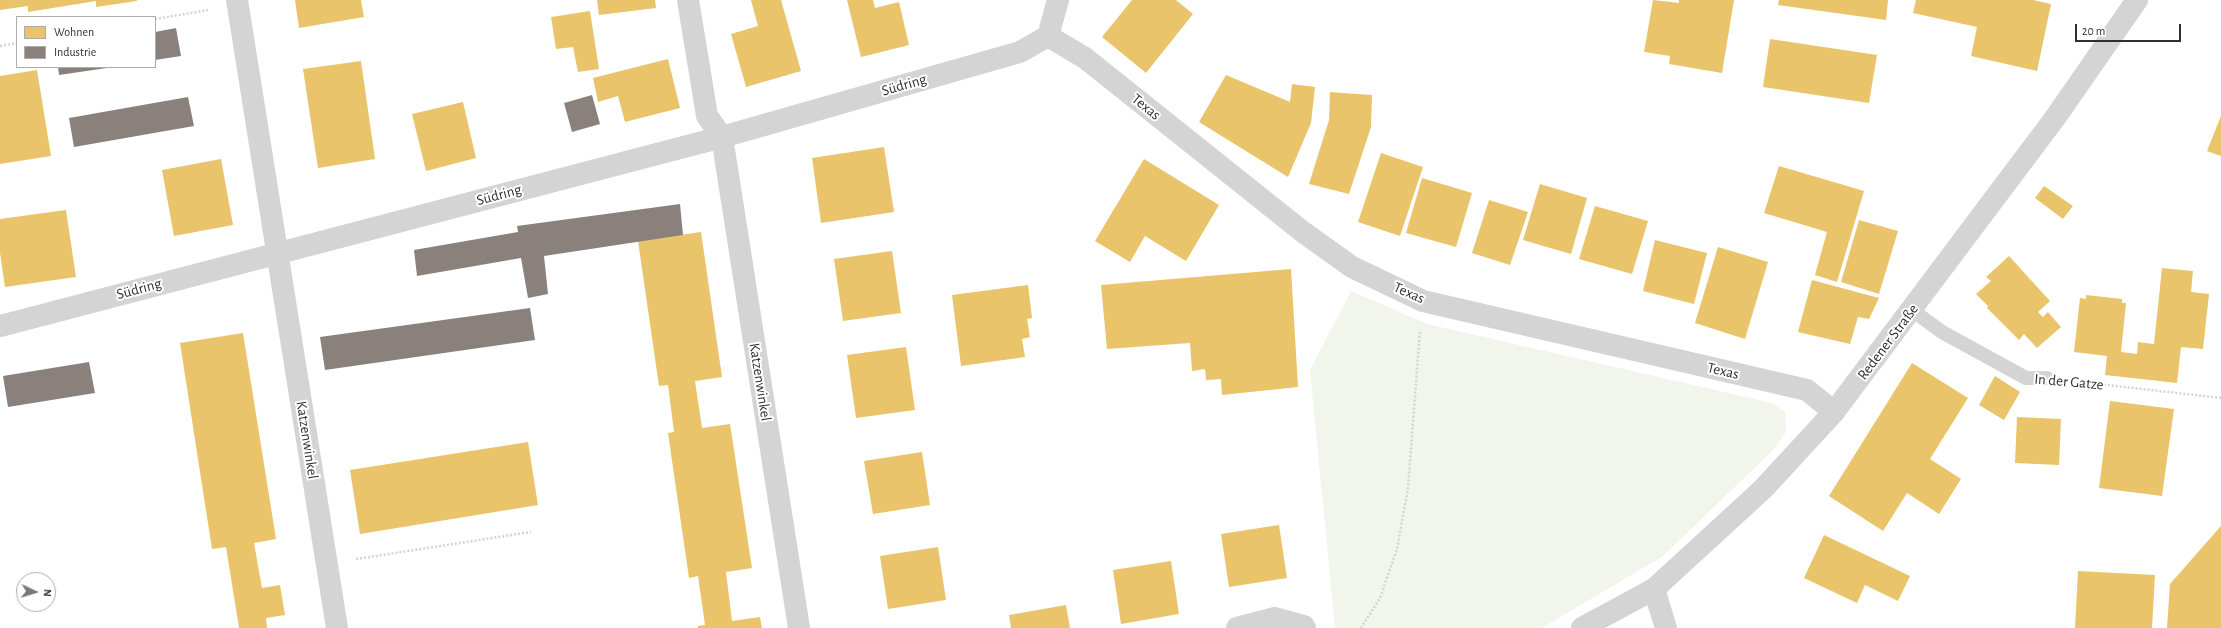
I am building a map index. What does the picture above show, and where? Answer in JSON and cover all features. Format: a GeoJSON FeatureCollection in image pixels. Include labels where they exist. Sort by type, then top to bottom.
{"type":"FeatureCollection","features":[{"type":"Feature","properties":{"kind":"street"},"geometry":{"type":"LineString","coordinates":[[688,0],[708,116],[722,137]]}},
{"type":"Feature","properties":{"kind":"street"},"geometry":{"type":"LineString","coordinates":[[1048,36],[1058,0]]}},
{"type":"Feature","properties":{"kind":"street","name":"Redener Straße"},"geometry":{"type":"LineString","coordinates":[[1582,628],[1654,589],[1763,489],[1834,412],[2055,118],[2137,0]]}},
{"type":"Feature","properties":{"kind":"street"},"geometry":{"type":"LineString","coordinates":[[237,2],[277,253]]}},
{"type":"Feature","properties":{"kind":"street","name":"Südring"},"geometry":{"type":"LineString","coordinates":[[0,326],[722,137],[1020,52],[1048,36]]}},
{"type":"Feature","properties":{"kind":"street","name":"Texas"},"geometry":{"type":"LineString","coordinates":[[1048,36],[1085,58],[1303,232],[1352,267],[1423,301],[1807,390],[1834,412]]}},
{"type":"Feature","properties":{"kind":"street","name":"Katzenwinkel"},"geometry":{"type":"LineString","coordinates":[[722,137],[798,628]]}},
{"type":"Feature","properties":{"kind":"street","name":"Katzenwinkel"},"geometry":{"type":"LineString","coordinates":[[277,253],[337,628]]}},
{"type":"Feature","properties":{"kind":"street"},"geometry":{"type":"LineString","coordinates":[[1654,589],[1666,628]]}},
{"type":"Feature","properties":{"kind":"street"},"geometry":{"type":"LineString","coordinates":[[1237,628],[1274,618],[1304,626],[1305,628]]}},
{"type":"Feature","properties":{"kind":"lane","name":"In der Gatze"},"geometry":{"type":"LineString","coordinates":[[1912,310],[1942,332],[2026,378],[2047,378]]}},
{"type":"Feature","properties":{"kind":"path"},"geometry":{"type":"LineString","coordinates":[[156,19],[237,2]]}},
{"type":"Feature","properties":{"kind":"path"},"geometry":{"type":"LineString","coordinates":[[0,46],[16,43]]}},
{"type":"Feature","properties":{"kind":"path"},"geometry":{"type":"LineString","coordinates":[[1361,628],[1380,598],[1397,549],[1408,488],[1423,301]]}},
{"type":"Feature","properties":{"kind":"path","name":"In der Gatze"},"geometry":{"type":"LineString","coordinates":[[2047,378],[2221,398]]}},
{"type":"Feature","properties":{"kind":"path"},"geometry":{"type":"LineString","coordinates":[[327,563],[531,532]]}},
{"type":"Feature","properties":{"kind":"shaded area"},"geometry":{"type":"Polygon","coordinates":[[[1351,291],[1427,324],[1772,403],[1785,412],[1786,432],[1772,451],[1663,556],[1542,628],[1335,628],[1310,370],[1351,291]]]}},
{"type":"Feature","properties":{"kind":"building: Wohnen"},"geometry":{"type":"Polygon","coordinates":[[[0,0],[137,1],[96,7],[96,1],[28,12],[28,6],[0,10],[0,0]]]}},
{"type":"Feature","properties":{"kind":"building: Wohnen"},"geometry":{"type":"Polygon","coordinates":[[[295,0],[361,0],[364,17],[299,28],[295,0]]]}},
{"type":"Feature","properties":{"kind":"building: Wohnen"},"geometry":{"type":"Polygon","coordinates":[[[597,0],[655,0],[656,8],[599,15],[597,0]]]}},
{"type":"Feature","properties":{"kind":"building: Wohnen"},"geometry":{"type":"Polygon","coordinates":[[[751,0],[781,0],[801,71],[746,87],[731,34],[758,26],[751,0]]]}},
{"type":"Feature","properties":{"kind":"building: Wohnen"},"geometry":{"type":"Polygon","coordinates":[[[847,0],[873,0],[875,8],[899,2],[909,45],[861,57],[847,0]]]}},
{"type":"Feature","properties":{"kind":"building: Wohnen"},"geometry":{"type":"Polygon","coordinates":[[[1132,0],[1176,0],[1193,14],[1146,73],[1102,37],[1132,0]]]}},
{"type":"Feature","properties":{"kind":"building: Wohnen"},"geometry":{"type":"Polygon","coordinates":[[[1653,0],[1679,3],[1679,0],[1734,0],[1722,73],[1669,64],[1670,56],[1644,52],[1653,0]]]}},
{"type":"Feature","properties":{"kind":"building: Wohnen"},"geometry":{"type":"Polygon","coordinates":[[[1779,0],[1888,0],[1886,20],[1778,5],[1779,0]]]}},
{"type":"Feature","properties":{"kind":"building: Wohnen"},"geometry":{"type":"Polygon","coordinates":[[[1916,0],[2033,0],[2051,4],[2037,71],[1971,56],[1977,27],[1913,13],[1916,0]]]}},
{"type":"Feature","properties":{"kind":"building: Wohnen"},"geometry":{"type":"Polygon","coordinates":[[[590,11],[599,69],[578,72],[573,47],[556,49],[551,17],[590,11]]]}},
{"type":"Feature","properties":{"kind":"building: Wohnen"},"geometry":{"type":"Polygon","coordinates":[[[1770,39],[1877,55],[1869,103],[1763,87],[1770,39]]]}},
{"type":"Feature","properties":{"kind":"building: Wohnen"},"geometry":{"type":"Polygon","coordinates":[[[668,59],[680,108],[625,122],[618,96],[598,102],[593,78],[668,59]]]}},
{"type":"Feature","properties":{"kind":"building: Wohnen"},"geometry":{"type":"Polygon","coordinates":[[[361,61],[375,159],[318,168],[303,69],[361,61]]]}},
{"type":"Feature","properties":{"kind":"building: Wohnen"},"geometry":{"type":"Polygon","coordinates":[[[37,70],[51,156],[0,164],[0,76],[37,70]]]}},
{"type":"Feature","properties":{"kind":"building: Wohnen"},"geometry":{"type":"Polygon","coordinates":[[[1226,75],[1290,102],[1292,84],[1315,87],[1311,123],[1288,177],[1199,122],[1226,75]]]}},
{"type":"Feature","properties":{"kind":"building: Wohnen"},"geometry":{"type":"Polygon","coordinates":[[[1330,92],[1372,95],[1371,127],[1349,194],[1309,184],[1329,120],[1330,92]]]}},
{"type":"Feature","properties":{"kind":"building: Wohnen"},"geometry":{"type":"Polygon","coordinates":[[[463,102],[476,158],[426,171],[412,114],[463,102]]]}},
{"type":"Feature","properties":{"kind":"building: Wohnen"},"geometry":{"type":"Polygon","coordinates":[[[2221,116],[2221,156],[2207,151],[2221,116]]]}},
{"type":"Feature","properties":{"kind":"building: Wohnen"},"geometry":{"type":"Polygon","coordinates":[[[884,147],[894,212],[821,223],[812,158],[884,147]]]}},
{"type":"Feature","properties":{"kind":"building: Wohnen"},"geometry":{"type":"Polygon","coordinates":[[[1381,153],[1423,167],[1400,236],[1358,222],[1381,153]]]}},
{"type":"Feature","properties":{"kind":"building: Wohnen"},"geometry":{"type":"Polygon","coordinates":[[[221,159],[233,225],[174,236],[162,170],[221,159]]]}},
{"type":"Feature","properties":{"kind":"building: Wohnen"},"geometry":{"type":"Polygon","coordinates":[[[1144,159],[1219,205],[1186,261],[1145,236],[1130,262],[1095,241],[1144,159]]]}},
{"type":"Feature","properties":{"kind":"building: Wohnen"},"geometry":{"type":"Polygon","coordinates":[[[1779,166],[1864,191],[1837,282],[1815,275],[1827,232],[1764,213],[1779,166]]]}},
{"type":"Feature","properties":{"kind":"building: Wohnen"},"geometry":{"type":"Polygon","coordinates":[[[1422,178],[1472,193],[1456,247],[1406,233],[1422,178]]]}},
{"type":"Feature","properties":{"kind":"building: Wohnen"},"geometry":{"type":"Polygon","coordinates":[[[1540,184],[1587,198],[1571,254],[1523,240],[1540,184]]]}},
{"type":"Feature","properties":{"kind":"building: Wohnen"},"geometry":{"type":"Polygon","coordinates":[[[2044,186],[2073,206],[2063,219],[2035,198],[2044,186]]]}},
{"type":"Feature","properties":{"kind":"building: Wohnen"},"geometry":{"type":"Polygon","coordinates":[[[1489,200],[1528,212],[1510,265],[1472,253],[1489,200]]]}},
{"type":"Feature","properties":{"kind":"building: Wohnen"},"geometry":{"type":"Polygon","coordinates":[[[1595,206],[1648,221],[1632,274],[1579,259],[1595,206]]]}},
{"type":"Feature","properties":{"kind":"building: Wohnen"},"geometry":{"type":"Polygon","coordinates":[[[66,210],[76,277],[5,287],[0,253],[0,219],[66,210]]]}},
{"type":"Feature","properties":{"kind":"building: Wohnen"},"geometry":{"type":"Polygon","coordinates":[[[1859,220],[1898,231],[1879,294],[1841,282],[1859,220]]]}},
{"type":"Feature","properties":{"kind":"building: Wohnen"},"geometry":{"type":"Polygon","coordinates":[[[701,232],[722,377],[695,381],[702,428],[730,424],[752,568],[726,572],[732,621],[760,617],[762,628],[698,628],[698,626],[705,625],[698,576],[689,578],[668,433],[674,432],[668,385],[659,386],[638,241],[701,232]]]}},
{"type":"Feature","properties":{"kind":"building: Wohnen"},"geometry":{"type":"Polygon","coordinates":[[[1655,240],[1707,253],[1694,304],[1643,291],[1655,240]]]}},
{"type":"Feature","properties":{"kind":"building: Wohnen"},"geometry":{"type":"Polygon","coordinates":[[[1718,247],[1768,262],[1745,339],[1695,323],[1718,247]]]}},
{"type":"Feature","properties":{"kind":"building: Wohnen"},"geometry":{"type":"Polygon","coordinates":[[[892,251],[901,313],[843,321],[834,259],[892,251]]]}},
{"type":"Feature","properties":{"kind":"building: Wohnen"},"geometry":{"type":"Polygon","coordinates":[[[2009,256],[2050,301],[2038,312],[2043,317],[2048,312],[2061,327],[2037,348],[2024,334],[2019,340],[1987,308],[1988,306],[1976,294],[1991,281],[1986,277],[2009,256]]]}},
{"type":"Feature","properties":{"kind":"building: Wohnen"},"geometry":{"type":"Polygon","coordinates":[[[2162,268],[2193,271],[2191,292],[2209,294],[2203,349],[2181,347],[2177,383],[2105,375],[2107,356],[2074,352],[2080,298],[2086,299],[2086,295],[2122,299],[2122,303],[2126,303],[2121,352],[2137,354],[2138,342],[2154,344],[2162,268]]]}},
{"type":"Feature","properties":{"kind":"building: Wohnen"},"geometry":{"type":"Polygon","coordinates":[[[1291,269],[1298,387],[1222,395],[1221,379],[1206,380],[1205,369],[1192,371],[1190,343],[1107,349],[1101,285],[1291,269]]]}},
{"type":"Feature","properties":{"kind":"building: Wohnen"},"geometry":{"type":"Polygon","coordinates":[[[1812,280],[1879,298],[1869,319],[1858,317],[1850,344],[1798,332],[1812,280]]]}},
{"type":"Feature","properties":{"kind":"building: Wohnen"},"geometry":{"type":"Polygon","coordinates":[[[1028,285],[1032,318],[1027,319],[1030,337],[1022,339],[1025,357],[961,366],[952,295],[1028,285]]]}},
{"type":"Feature","properties":{"kind":"building: Wohnen"},"geometry":{"type":"Polygon","coordinates":[[[243,333],[276,539],[254,543],[262,588],[280,585],[285,615],[266,618],[267,628],[239,628],[226,547],[212,549],[180,343],[243,333]]]}},
{"type":"Feature","properties":{"kind":"building: Wohnen"},"geometry":{"type":"Polygon","coordinates":[[[906,347],[915,410],[856,418],[847,355],[906,347]]]}},
{"type":"Feature","properties":{"kind":"building: Wohnen"},"geometry":{"type":"Polygon","coordinates":[[[1912,363],[1968,398],[1930,459],[1961,479],[1939,514],[1907,493],[1883,531],[1829,496],[1912,363]]]}},
{"type":"Feature","properties":{"kind":"building: Wohnen"},"geometry":{"type":"Polygon","coordinates":[[[1995,376],[2020,392],[2004,420],[1979,405],[1995,376]]]}},
{"type":"Feature","properties":{"kind":"building: Wohnen"},"geometry":{"type":"Polygon","coordinates":[[[2110,401],[2174,409],[2162,496],[2099,488],[2110,401]]]}},
{"type":"Feature","properties":{"kind":"building: Wohnen"},"geometry":{"type":"Polygon","coordinates":[[[2017,417],[2061,419],[2059,465],[2015,463],[2017,417]]]}},
{"type":"Feature","properties":{"kind":"building: Wohnen"},"geometry":{"type":"Polygon","coordinates":[[[528,442],[538,505],[360,534],[350,470],[528,442]]]}},
{"type":"Feature","properties":{"kind":"building: Wohnen"},"geometry":{"type":"Polygon","coordinates":[[[922,452],[930,505],[873,514],[864,461],[922,452]]]}},
{"type":"Feature","properties":{"kind":"building: Wohnen"},"geometry":{"type":"Polygon","coordinates":[[[1279,525],[1287,578],[1229,587],[1221,534],[1279,525]]]}},
{"type":"Feature","properties":{"kind":"building: Wohnen"},"geometry":{"type":"Polygon","coordinates":[[[2221,526],[2221,628],[2167,628],[2170,584],[2221,526]]]}},
{"type":"Feature","properties":{"kind":"building: Wohnen"},"geometry":{"type":"Polygon","coordinates":[[[1824,535],[1910,576],[1898,601],[1865,585],[1857,603],[1804,578],[1824,535]]]}},
{"type":"Feature","properties":{"kind":"building: Wohnen"},"geometry":{"type":"Polygon","coordinates":[[[938,547],[946,600],[888,609],[880,556],[938,547]]]}},
{"type":"Feature","properties":{"kind":"building: Wohnen"},"geometry":{"type":"Polygon","coordinates":[[[1171,561],[1179,614],[1121,624],[1113,570],[1171,561]]]}},
{"type":"Feature","properties":{"kind":"building: Wohnen"},"geometry":{"type":"Polygon","coordinates":[[[2078,571],[2155,575],[2152,628],[2075,628],[2078,571]]]}},
{"type":"Feature","properties":{"kind":"building: Wohnen"},"geometry":{"type":"Polygon","coordinates":[[[1066,605],[1070,628],[1011,628],[1009,615],[1066,605]]]}},
{"type":"Feature","properties":{"kind":"building: Industrie"},"geometry":{"type":"Polygon","coordinates":[[[176,28],[181,56],[156,60],[156,32],[176,28]]]}},
{"type":"Feature","properties":{"kind":"building: Industrie"},"geometry":{"type":"Polygon","coordinates":[[[58,68],[107,68],[59,75],[58,68]]]}},
{"type":"Feature","properties":{"kind":"building: Industrie"},"geometry":{"type":"Polygon","coordinates":[[[592,95],[600,124],[572,132],[564,103],[592,95]]]}},
{"type":"Feature","properties":{"kind":"building: Industrie"},"geometry":{"type":"Polygon","coordinates":[[[188,97],[194,126],[74,147],[69,118],[188,97]]]}},
{"type":"Feature","properties":{"kind":"building: Industrie"},"geometry":{"type":"Polygon","coordinates":[[[680,204],[683,235],[544,256],[548,294],[528,298],[521,258],[417,276],[414,250],[518,232],[517,226],[680,204]]]}},
{"type":"Feature","properties":{"kind":"building: Industrie"},"geometry":{"type":"Polygon","coordinates":[[[530,308],[535,340],[325,370],[320,337],[530,308]]]}},
{"type":"Feature","properties":{"kind":"building: Industrie"},"geometry":{"type":"Polygon","coordinates":[[[89,362],[95,393],[8,407],[3,376],[89,362]]]}}]}
